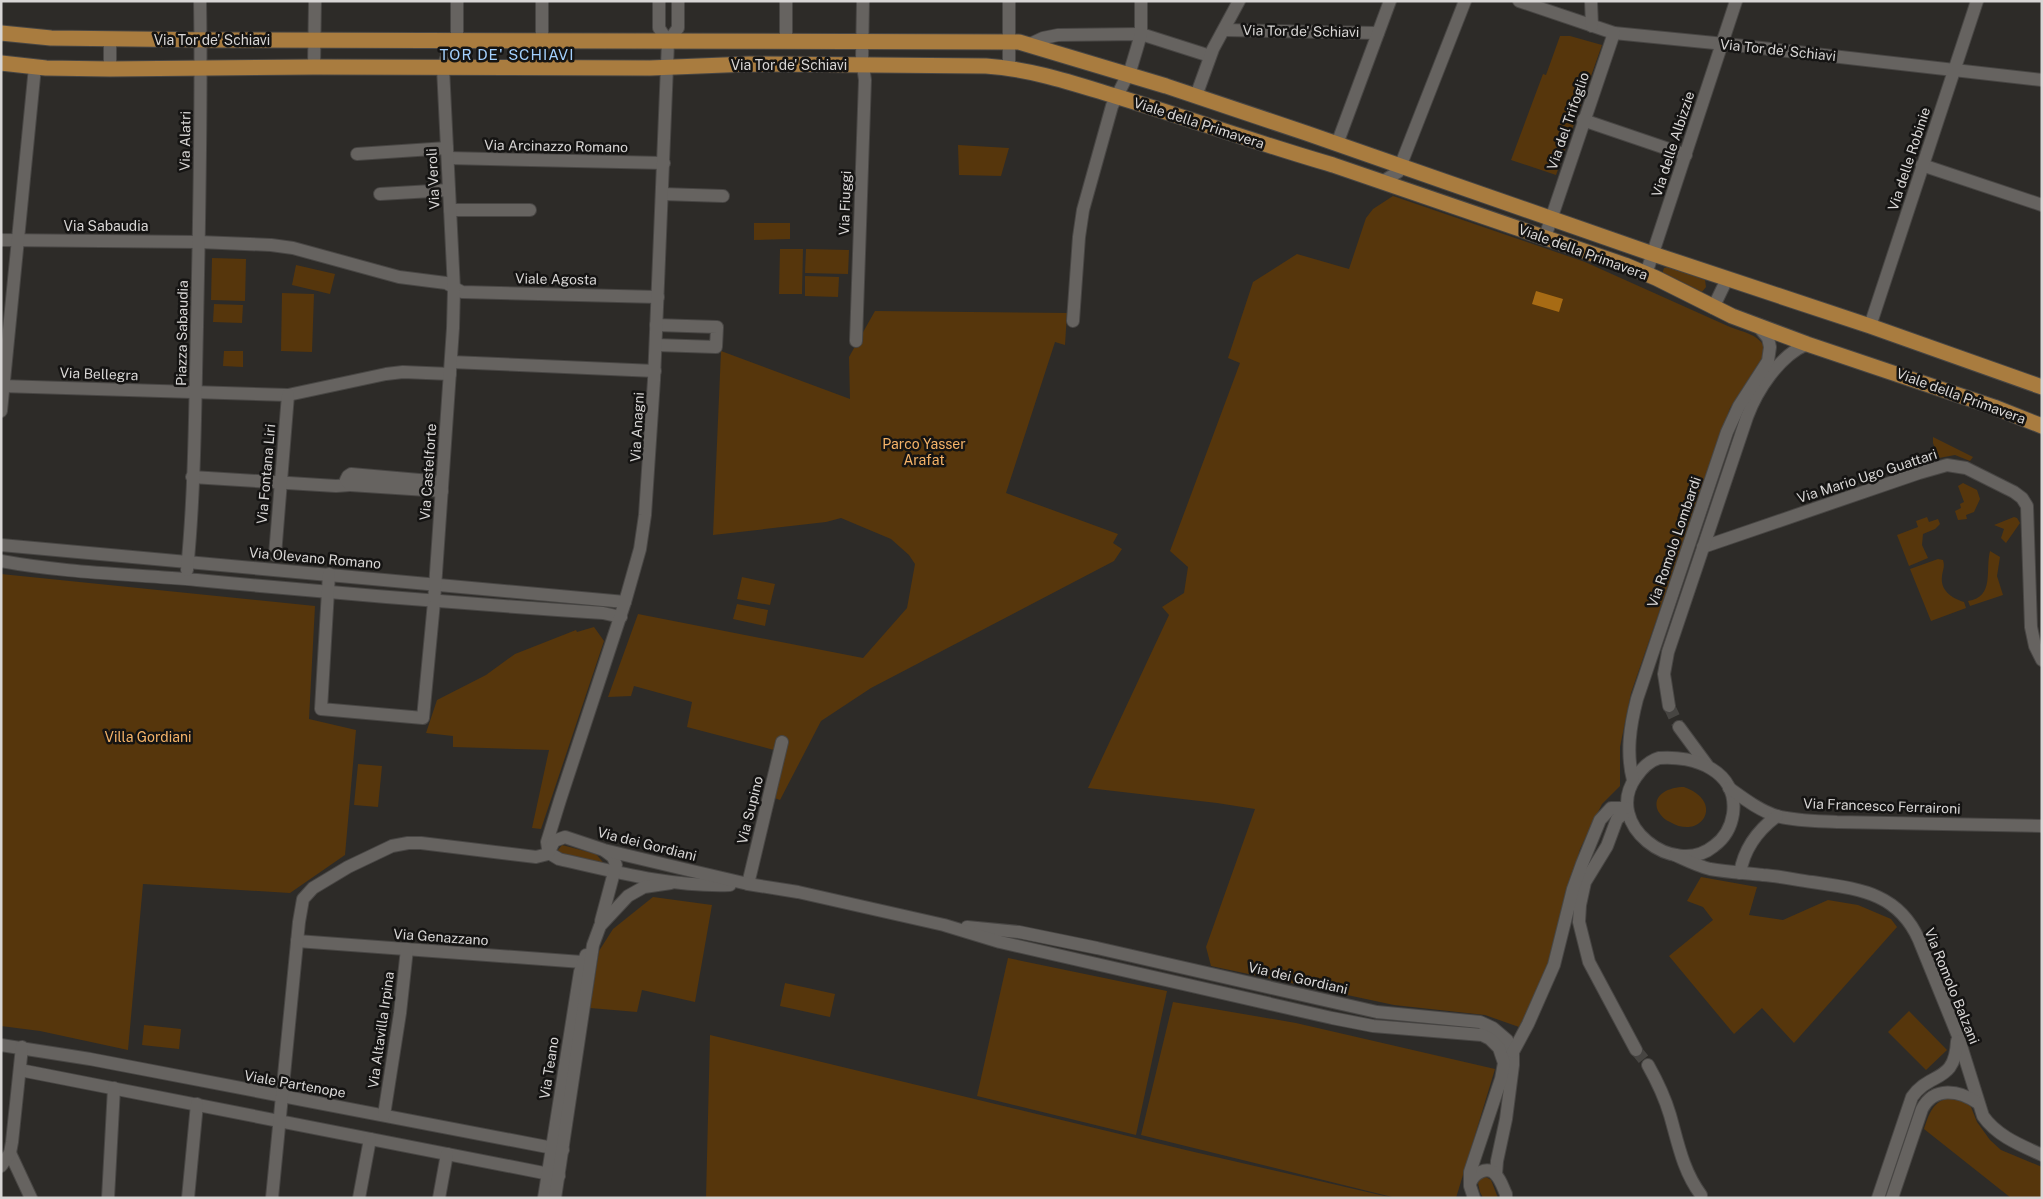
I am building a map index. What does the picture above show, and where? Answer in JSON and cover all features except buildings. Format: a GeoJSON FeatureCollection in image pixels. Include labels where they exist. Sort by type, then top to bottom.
{"type":"FeatureCollection","features":[{"type":"Feature","properties":{"kind":"main road","name":"Via Tor de' Schiavi"},"geometry":{"type":"LineString","coordinates":[[1,33],[51,38],[201,40],[1009,41],[1127,74]]}},
{"type":"Feature","properties":{"kind":"main road","name":"Via Tor de' Schiavi"},"geometry":{"type":"LineString","coordinates":[[1,63],[35,67],[110,69],[667,67],[750,64],[1009,68],[1045,75],[1117,97]]}},
{"type":"Feature","properties":{"kind":"main road","name":"Viale della Primavera"},"geometry":{"type":"LineString","coordinates":[[1127,74],[1337,144],[1653,254],[1870,326],[2042,387]]}},
{"type":"Feature","properties":{"kind":"main road","name":"Viale della Primavera"},"geometry":{"type":"LineString","coordinates":[[1117,97],[1298,156],[1334,165],[1545,237],[1646,274],[1713,308],[1758,326],[1960,394],[2042,426]]}},
{"type":"Feature","properties":{"kind":"street","name":"Via Alatri"},"geometry":{"type":"LineString","coordinates":[[200,1],[205,242]]}},
{"type":"Feature","properties":{"kind":"street"},"geometry":{"type":"LineString","coordinates":[[314,67],[315,1]]}},
{"type":"Feature","properties":{"kind":"street"},"geometry":{"type":"LineString","coordinates":[[450,68],[446,56],[452,40],[457,1]]}},
{"type":"Feature","properties":{"kind":"street"},"geometry":{"type":"LineString","coordinates":[[542,1],[542,41]]}},
{"type":"Feature","properties":{"kind":"street"},"geometry":{"type":"LineString","coordinates":[[659,1],[659,28],[668,42],[678,28],[678,1]]}},
{"type":"Feature","properties":{"kind":"street"},"geometry":{"type":"LineString","coordinates":[[786,1],[786,41]]}},
{"type":"Feature","properties":{"kind":"street","name":"Via Fiuggi"},"geometry":{"type":"LineString","coordinates":[[856,341],[865,80],[862,65],[863,1]]}},
{"type":"Feature","properties":{"kind":"street"},"geometry":{"type":"LineString","coordinates":[[1009,1],[1009,68]]}},
{"type":"Feature","properties":{"kind":"street"},"geometry":{"type":"LineString","coordinates":[[1073,321],[1079,237],[1083,210],[1106,128],[1117,97],[1132,66],[1140,34],[1141,1]]}},
{"type":"Feature","properties":{"kind":"street"},"geometry":{"type":"LineString","coordinates":[[1196,96],[1210,56],[1239,1]]}},
{"type":"Feature","properties":{"kind":"street"},"geometry":{"type":"LineString","coordinates":[[1337,144],[1390,1]]}},
{"type":"Feature","properties":{"kind":"street"},"geometry":{"type":"LineString","coordinates":[[1382,182],[1397,174],[1401,166],[1465,1]]}},
{"type":"Feature","properties":{"kind":"street","name":"Via Tor de' Schiavi"},"geometry":{"type":"LineString","coordinates":[[1519,1],[1614,33],[2042,80]]}},
{"type":"Feature","properties":{"kind":"street"},"geometry":{"type":"LineString","coordinates":[[1591,1],[1592,26]]}},
{"type":"Feature","properties":{"kind":"street","name":"Via delle Albizzie"},"geometry":{"type":"LineString","coordinates":[[1646,274],[1736,1]]}},
{"type":"Feature","properties":{"kind":"street","name":"Via delle Robinie"},"geometry":{"type":"LineString","coordinates":[[1870,326],[1977,1]]}},
{"type":"Feature","properties":{"kind":"street","name":"Via Tor de' Schiavi"},"geometry":{"type":"LineString","coordinates":[[1224,30],[1378,33]]}},
{"type":"Feature","properties":{"kind":"street","name":"Via del Trifoglio"},"geometry":{"type":"LineString","coordinates":[[1545,237],[1614,33]]}},
{"type":"Feature","properties":{"kind":"street"},"geometry":{"type":"LineString","coordinates":[[1060,54],[1073,34]]}},
{"type":"Feature","properties":{"kind":"street"},"geometry":{"type":"LineString","coordinates":[[1028,45],[1043,38],[1073,34],[1140,34],[1210,56]]}},
{"type":"Feature","properties":{"kind":"street"},"geometry":{"type":"LineString","coordinates":[[110,39],[110,69]]}},
{"type":"Feature","properties":{"kind":"street","name":"Via Anagni"},"geometry":{"type":"LineString","coordinates":[[550,853],[547,842],[621,617],[640,549],[646,514],[656,345],[668,42]]}},
{"type":"Feature","properties":{"kind":"street"},"geometry":{"type":"LineString","coordinates":[[1,411],[35,67]]}},
{"type":"Feature","properties":{"kind":"street","name":"Via Veroli"},"geometry":{"type":"LineString","coordinates":[[450,68],[447,153],[454,289],[451,368]]}},
{"type":"Feature","properties":{"kind":"street"},"geometry":{"type":"LineString","coordinates":[[1583,120],[1686,154]]}},
{"type":"Feature","properties":{"kind":"street","name":"Via Arcinazzo Romano"},"geometry":{"type":"LineString","coordinates":[[357,154],[447,153],[664,163]]}},
{"type":"Feature","properties":{"kind":"street"},"geometry":{"type":"LineString","coordinates":[[1922,165],[2042,205]]}},
{"type":"Feature","properties":{"kind":"street"},"geometry":{"type":"LineString","coordinates":[[380,194],[449,190]]}},
{"type":"Feature","properties":{"kind":"street"},"geometry":{"type":"LineString","coordinates":[[662,194],[724,196]]}},
{"type":"Feature","properties":{"kind":"street"},"geometry":{"type":"LineString","coordinates":[[450,210],[530,210]]}},
{"type":"Feature","properties":{"kind":"street","name":"Via Sabaudia"},"geometry":{"type":"LineString","coordinates":[[1,240],[205,242]]}},
{"type":"Feature","properties":{"kind":"street","name":"Viale Agosta"},"geometry":{"type":"LineString","coordinates":[[205,242],[293,248],[399,277],[446,283],[462,292],[658,297]]}},
{"type":"Feature","properties":{"kind":"street","name":"Piazza Sabaudia"},"geometry":{"type":"LineString","coordinates":[[205,242],[195,392],[288,395]]}},
{"type":"Feature","properties":{"kind":"street"},"geometry":{"type":"LineString","coordinates":[[1713,308],[1727,279]]}},
{"type":"Feature","properties":{"kind":"street"},"geometry":{"type":"LineString","coordinates":[[656,325],[717,327],[716,347],[656,345]]}},
{"type":"Feature","properties":{"kind":"street","name":"Via Romolo Lombardi"},"geometry":{"type":"LineString","coordinates":[[1634,780],[1630,764],[1630,739],[1637,699],[1727,432],[1738,406],[1768,361],[1770,347],[1768,338],[1758,326]]}},
{"type":"Feature","properties":{"kind":"street","name":"Via Romolo Lombardi"},"geometry":{"type":"LineString","coordinates":[[1672,705],[1666,691],[1664,674],[1666,659],[1751,407],[1782,362],[1791,353],[1807,344]]}},
{"type":"Feature","properties":{"kind":"street"},"geometry":{"type":"LineString","coordinates":[[288,395],[386,374],[451,368],[654,371]]}},
{"type":"Feature","properties":{"kind":"street","name":"Via Castelforte"},"geometry":{"type":"LineString","coordinates":[[327,592],[321,709],[423,718],[434,602],[451,368]]}},
{"type":"Feature","properties":{"kind":"street","name":"Via Bellegra"},"geometry":{"type":"LineString","coordinates":[[2,386],[195,392]]}},
{"type":"Feature","properties":{"kind":"street"},"geometry":{"type":"LineString","coordinates":[[186,580],[195,392]]}},
{"type":"Feature","properties":{"kind":"street","name":"Via Fontana Liri"},"geometry":{"type":"LineString","coordinates":[[275,555],[288,395]]}},
{"type":"Feature","properties":{"kind":"street","name":"Via Mario Ugo Guattari"},"geometry":{"type":"LineString","coordinates":[[1703,547],[1919,473],[1947,465],[1966,468],[2014,492],[2022,498],[2027,506],[2031,627],[2035,646],[2042,660]]}},
{"type":"Feature","properties":{"kind":"street"},"geometry":{"type":"LineString","coordinates":[[192,477],[336,486],[442,487]]}},
{"type":"Feature","properties":{"kind":"street","name":"Via Olevano Romano"},"geometry":{"type":"LineString","coordinates":[[1,545],[625,602]]}},
{"type":"Feature","properties":{"kind":"street"},"geometry":{"type":"LineString","coordinates":[[18,547],[14,557],[19,564]]}},
{"type":"Feature","properties":{"kind":"street"},"geometry":{"type":"LineString","coordinates":[[1,561],[97,574],[434,602],[603,613],[621,617]]}},
{"type":"Feature","properties":{"kind":"street"},"geometry":{"type":"LineString","coordinates":[[327,592],[328,574]]}},
{"type":"Feature","properties":{"kind":"street"},"geometry":{"type":"LineString","coordinates":[[1682,726],[1706,765],[1720,776],[1729,788],[1733,812],[1728,829],[1714,847],[1704,852],[1690,855],[1675,855],[1656,847],[1642,838],[1634,827],[1627,810],[1628,794],[1634,780],[1646,766],[1659,758],[1684,759],[1706,765]]}},
{"type":"Feature","properties":{"kind":"street","name":"Via Supino"},"geometry":{"type":"LineString","coordinates":[[748,884],[782,742]]}},
{"type":"Feature","properties":{"kind":"street","name":"Via Francesco Ferraironi"},"geometry":{"type":"LineString","coordinates":[[1729,788],[1757,807],[1777,816],[1837,822],[2042,826]]}},
{"type":"Feature","properties":{"kind":"street","name":"Via Anagni"},"geometry":{"type":"LineString","coordinates":[[560,800],[560,822],[569,837]]}},
{"type":"Feature","properties":{"kind":"street"},"geometry":{"type":"LineString","coordinates":[[1507,1197],[1496,1174],[1509,1101],[1513,1052],[1528,1024],[1554,965],[1576,878],[1599,823],[1604,814],[1611,808],[1627,810]]}},
{"type":"Feature","properties":{"kind":"street"},"geometry":{"type":"LineString","coordinates":[[1627,810],[1617,818],[1607,846],[1585,882],[1580,905],[1579,922],[1588,962],[1636,1050]]}},
{"type":"Feature","properties":{"kind":"street"},"geometry":{"type":"LineString","coordinates":[[1740,872],[1748,848],[1764,828],[1777,816]]}},
{"type":"Feature","properties":{"kind":"street"},"geometry":{"type":"LineString","coordinates":[[550,853],[554,841],[562,837],[569,837]]}},
{"type":"Feature","properties":{"kind":"street","name":"Via dei Gordiani"},"geometry":{"type":"LineString","coordinates":[[569,837],[604,850],[748,884],[798,892],[944,925],[1000,942],[1337,1020],[1373,1026],[1474,1033],[1487,1037],[1499,1048],[1503,1058],[1503,1069],[1470,1172],[1470,1184]]}},
{"type":"Feature","properties":{"kind":"street","name":"Via dei Gordiani"},"geometry":{"type":"LineString","coordinates":[[272,1198],[300,912],[305,896],[320,883],[386,848],[408,843],[531,857],[541,857],[550,853],[555,858],[671,883],[748,884]]}},
{"type":"Feature","properties":{"kind":"street"},"geometry":{"type":"LineString","coordinates":[[600,926],[615,872],[615,860],[604,850]]}},
{"type":"Feature","properties":{"kind":"street","name":"Via Romolo Balzani"},"geometry":{"type":"LineString","coordinates":[[1675,855],[1706,868],[1857,889],[1878,896],[1892,905],[1904,915],[1917,934],[1958,1036],[1978,1103],[1984,1116],[1996,1131],[2042,1155]]}},
{"type":"Feature","properties":{"kind":"street"},"geometry":{"type":"LineString","coordinates":[[591,866],[604,879],[607,888],[607,904]]}},
{"type":"Feature","properties":{"kind":"street","name":"Via Teano"},"geometry":{"type":"LineString","coordinates":[[567,1084],[593,945],[600,926],[624,899],[635,891],[644,887],[671,883]]}},
{"type":"Feature","properties":{"kind":"street","name":"Via dei Gordiani"},"geometry":{"type":"LineString","coordinates":[[944,925],[988,928],[1034,935],[1182,966],[1377,1012],[1480,1022],[1501,1033],[1513,1052]]}},
{"type":"Feature","properties":{"kind":"street","name":"Via Genazzano"},"geometry":{"type":"LineString","coordinates":[[297,941],[582,962]]}},
{"type":"Feature","properties":{"kind":"street","name":"Via Teano"},"geometry":{"type":"LineString","coordinates":[[544,1198],[553,1177],[558,1149],[582,962],[593,945]]}},
{"type":"Feature","properties":{"kind":"street","name":"Via Altavilla Irpina"},"geometry":{"type":"LineString","coordinates":[[384,1115],[400,1013],[407,949]]}},
{"type":"Feature","properties":{"kind":"street"},"geometry":{"type":"LineString","coordinates":[[1878,1198],[1912,1097],[1923,1086],[1950,1068],[1956,1054],[1958,1036]]}},
{"type":"Feature","properties":{"kind":"street","name":"Viale Partenope"},"geometry":{"type":"LineString","coordinates":[[1,1045],[90,1059],[558,1149]]}},
{"type":"Feature","properties":{"kind":"street"},"geometry":{"type":"LineString","coordinates":[[1,1166],[10,1153],[22,1047]]}},
{"type":"Feature","properties":{"kind":"street"},"geometry":{"type":"LineString","coordinates":[[89,1083],[84,1077],[83,1070],[90,1059]]}},
{"type":"Feature","properties":{"kind":"street"},"geometry":{"type":"LineString","coordinates":[[1648,1065],[1655,1077],[1669,1113],[1684,1167],[1700,1195]]}},
{"type":"Feature","properties":{"kind":"street"},"geometry":{"type":"LineString","coordinates":[[20,1070],[447,1154],[553,1177]]}},
{"type":"Feature","properties":{"kind":"street"},"geometry":{"type":"LineString","coordinates":[[108,1198],[114,1088]]}},
{"type":"Feature","properties":{"kind":"street"},"geometry":{"type":"LineString","coordinates":[[1892,1198],[1922,1109],[1929,1099],[1939,1093],[1948,1092],[1964,1095],[1978,1103]]}},
{"type":"Feature","properties":{"kind":"street"},"geometry":{"type":"LineString","coordinates":[[188,1198],[197,1104]]}},
{"type":"Feature","properties":{"kind":"street"},"geometry":{"type":"LineString","coordinates":[[359,1198],[370,1139]]}},
{"type":"Feature","properties":{"kind":"street"},"geometry":{"type":"LineString","coordinates":[[10,1153],[31,1198]]}},
{"type":"Feature","properties":{"kind":"street"},"geometry":{"type":"LineString","coordinates":[[439,1198],[447,1154]]}},
{"type":"Feature","properties":{"kind":"street"},"geometry":{"type":"LineString","coordinates":[[1474,1198],[1470,1184],[1472,1178],[1481,1172],[1489,1170],[1496,1174]]}},
{"type":"Feature","properties":{"kind":"street","name":"Via Teano"},"geometry":{"type":"LineString","coordinates":[[553,1177],[555,1198]]}},
{"type":"Feature","properties":{"kind":"green space"},"geometry":{"type":"Polygon","coordinates":[[[1560,36],[1570,36],[1602,45],[1556,175],[1511,160],[1543,74],[1546,75],[1560,36]]]}},
{"type":"Feature","properties":{"kind":"green space"},"geometry":{"type":"Polygon","coordinates":[[[958,145],[1009,148],[1001,176],[959,175],[958,145]]]}},
{"type":"Feature","properties":{"kind":"green space"},"geometry":{"type":"Polygon","coordinates":[[[1393,196],[1585,262],[1749,334],[1758,339],[1764,346],[1762,358],[1730,408],[1631,693],[1620,747],[1620,786],[1602,804],[1580,849],[1554,949],[1539,988],[1519,1027],[1485,1015],[1394,1005],[1211,966],[1206,947],[1255,809],[1088,788],[1169,615],[1162,607],[1184,593],[1188,567],[1170,551],[1240,363],[1228,358],[1253,282],[1297,254],[1349,269],[1366,218],[1373,209],[1393,196]]]}},
{"type":"Feature","properties":{"kind":"green space"},"geometry":{"type":"Polygon","coordinates":[[[754,223],[790,223],[790,239],[754,240],[754,223]]]}},
{"type":"Feature","properties":{"kind":"green space"},"geometry":{"type":"Polygon","coordinates":[[[780,249],[803,249],[802,294],[779,294],[780,249]]]}},
{"type":"Feature","properties":{"kind":"green space"},"geometry":{"type":"Polygon","coordinates":[[[806,249],[849,250],[848,274],[805,273],[806,249]]]}},
{"type":"Feature","properties":{"kind":"green space"},"geometry":{"type":"Polygon","coordinates":[[[212,258],[246,259],[245,301],[211,300],[212,258]]]}},
{"type":"Feature","properties":{"kind":"green space"},"geometry":{"type":"Polygon","coordinates":[[[296,265],[335,274],[330,294],[292,285],[296,265]]]}},
{"type":"Feature","properties":{"kind":"green space"},"geometry":{"type":"Polygon","coordinates":[[[1668,267],[1705,280],[1706,287],[1701,293],[1662,274],[1664,268],[1668,267]]]}},
{"type":"Feature","properties":{"kind":"green space"},"geometry":{"type":"Polygon","coordinates":[[[805,276],[839,277],[838,297],[805,296],[805,276]]]}},
{"type":"Feature","properties":{"kind":"green space"},"geometry":{"type":"Polygon","coordinates":[[[282,293],[314,294],[312,352],[281,351],[282,293]]]}},
{"type":"Feature","properties":{"kind":"green space"},"geometry":{"type":"Polygon","coordinates":[[[214,304],[243,305],[242,323],[213,322],[214,304]]]}},
{"type":"Feature","properties":{"kind":"green space","name":"Parco Yasser Arafat"},"geometry":{"type":"Polygon","coordinates":[[[875,311],[1067,313],[1065,345],[1055,342],[1006,493],[1118,534],[1113,543],[1122,549],[1114,561],[871,688],[821,721],[780,800],[766,795],[774,750],[687,727],[692,702],[634,686],[631,696],[608,697],[638,614],[863,658],[907,608],[915,564],[909,555],[891,539],[841,518],[826,522],[713,535],[721,351],[850,399],[849,357],[875,311]]]}},
{"type":"Feature","properties":{"kind":"green space"},"geometry":{"type":"Polygon","coordinates":[[[224,351],[243,351],[243,367],[223,366],[224,351]]]}},
{"type":"Feature","properties":{"kind":"green space"},"geometry":{"type":"Polygon","coordinates":[[[1933,437],[1973,457],[1970,461],[1955,455],[1939,458],[1933,443],[1933,437]]]}},
{"type":"Feature","properties":{"kind":"green space"},"geometry":{"type":"Polygon","coordinates":[[[1963,483],[1977,490],[1980,499],[1974,512],[1966,515],[1967,519],[1958,520],[1955,511],[1961,508],[1960,504],[1964,502],[1958,486],[1963,483]]]}},
{"type":"Feature","properties":{"kind":"green space"},"geometry":{"type":"Polygon","coordinates":[[[1927,517],[1929,522],[1938,519],[1940,524],[1935,529],[1923,534],[1922,545],[1928,558],[1909,566],[1897,535],[1918,527],[1916,521],[1927,517]]]}},
{"type":"Feature","properties":{"kind":"green space"},"geometry":{"type":"Polygon","coordinates":[[[2014,517],[2020,523],[2006,543],[2001,538],[2004,529],[1994,525],[2014,517]]]}},
{"type":"Feature","properties":{"kind":"green space"},"geometry":{"type":"Polygon","coordinates":[[[1990,551],[2000,557],[1997,576],[2003,595],[1970,606],[1968,601],[1982,594],[1986,588],[1990,551]]]}},
{"type":"Feature","properties":{"kind":"green space"},"geometry":{"type":"Polygon","coordinates":[[[1938,559],[1944,562],[1942,581],[1947,593],[1964,602],[1966,608],[1931,621],[1910,569],[1938,559]]]}},
{"type":"Feature","properties":{"kind":"green space","name":"Villa Gordiani"},"geometry":{"type":"Polygon","coordinates":[[[1,574],[315,606],[309,719],[356,730],[345,855],[290,893],[143,884],[128,1050],[40,1031],[1,1026],[1,574]]]}},
{"type":"Feature","properties":{"kind":"green space"},"geometry":{"type":"Polygon","coordinates":[[[742,577],[775,584],[770,605],[737,599],[742,577]]]}},
{"type":"Feature","properties":{"kind":"green space"},"geometry":{"type":"Polygon","coordinates":[[[737,604],[768,610],[765,626],[733,619],[737,604]]]}},
{"type":"Feature","properties":{"kind":"green space"},"geometry":{"type":"Polygon","coordinates":[[[594,627],[604,641],[541,829],[532,828],[549,750],[453,747],[453,736],[426,733],[437,700],[486,675],[515,654],[576,630],[577,632],[594,627]]]}},
{"type":"Feature","properties":{"kind":"green space"},"geometry":{"type":"Polygon","coordinates":[[[358,764],[382,766],[378,807],[354,805],[358,764]]]}},
{"type":"Feature","properties":{"kind":"green space"},"geometry":{"type":"Polygon","coordinates":[[[1684,787],[1697,794],[1704,801],[1706,810],[1704,817],[1699,823],[1691,827],[1681,827],[1666,820],[1658,811],[1657,800],[1659,796],[1673,788],[1684,787]]]}},
{"type":"Feature","properties":{"kind":"green space"},"geometry":{"type":"Polygon","coordinates":[[[562,845],[596,854],[606,866],[559,853],[558,850],[562,845]]]}},
{"type":"Feature","properties":{"kind":"green space"},"geometry":{"type":"Polygon","coordinates":[[[1701,877],[1757,887],[1749,915],[1783,920],[1828,900],[1858,905],[1891,919],[1897,927],[1794,1043],[1762,1008],[1734,1034],[1669,956],[1713,920],[1703,907],[1687,901],[1701,877]]]}},
{"type":"Feature","properties":{"kind":"green space"},"geometry":{"type":"Polygon","coordinates":[[[653,897],[712,905],[695,1002],[642,990],[637,1012],[590,1008],[599,951],[613,929],[653,897]]]}},
{"type":"Feature","properties":{"kind":"green space"},"geometry":{"type":"Polygon","coordinates":[[[1008,958],[1167,991],[1136,1135],[977,1096],[1008,958]]]}},
{"type":"Feature","properties":{"kind":"green space"},"geometry":{"type":"Polygon","coordinates":[[[785,983],[835,994],[830,1017],[780,1006],[785,983]]]}},
{"type":"Feature","properties":{"kind":"green space"},"geometry":{"type":"Polygon","coordinates":[[[1173,1002],[1296,1023],[1495,1069],[1456,1198],[1396,1198],[1141,1135],[1173,1002]]]}},
{"type":"Feature","properties":{"kind":"green space"},"geometry":{"type":"Polygon","coordinates":[[[1909,1011],[1947,1050],[1926,1070],[1888,1032],[1909,1011]]]}},
{"type":"Feature","properties":{"kind":"green space"},"geometry":{"type":"Polygon","coordinates":[[[144,1025],[181,1029],[179,1049],[142,1045],[144,1025]]]}},
{"type":"Feature","properties":{"kind":"green space"},"geometry":{"type":"Polygon","coordinates":[[[710,1035],[1190,1151],[1393,1198],[706,1198],[710,1035]]]}},
{"type":"Feature","properties":{"kind":"green space"},"geometry":{"type":"Polygon","coordinates":[[[1951,1098],[1966,1103],[1971,1107],[1977,1122],[1990,1140],[2001,1150],[2042,1167],[2042,1198],[2011,1198],[1924,1129],[1930,1113],[1936,1105],[1945,1099],[1951,1098]]]}},
{"type":"Feature","properties":{"kind":"green space"},"geometry":{"type":"Polygon","coordinates":[[[1486,1177],[1491,1180],[1498,1198],[1483,1198],[1478,1183],[1480,1179],[1486,1177]]]}},
{"type":"Feature","properties":{"kind":"shaded area"},"geometry":{"type":"Polygon","coordinates":[[[1536,291],[1563,299],[1559,312],[1532,304],[1536,291]]]}},
{"type":"Feature","properties":{"kind":"tunnel"},"geometry":{"type":"LineString","coordinates":[[1669,706],[1679,727]]}},
{"type":"Feature","properties":{"kind":"tunnel"},"geometry":{"type":"LineString","coordinates":[[1636,1050],[1648,1065]]}},
{"type":"Feature","properties":{"kind":"district","name":"TOR DE' SCHIAVI"},"geometry":{"type":"Point","coordinates":[507,55]}}]}
